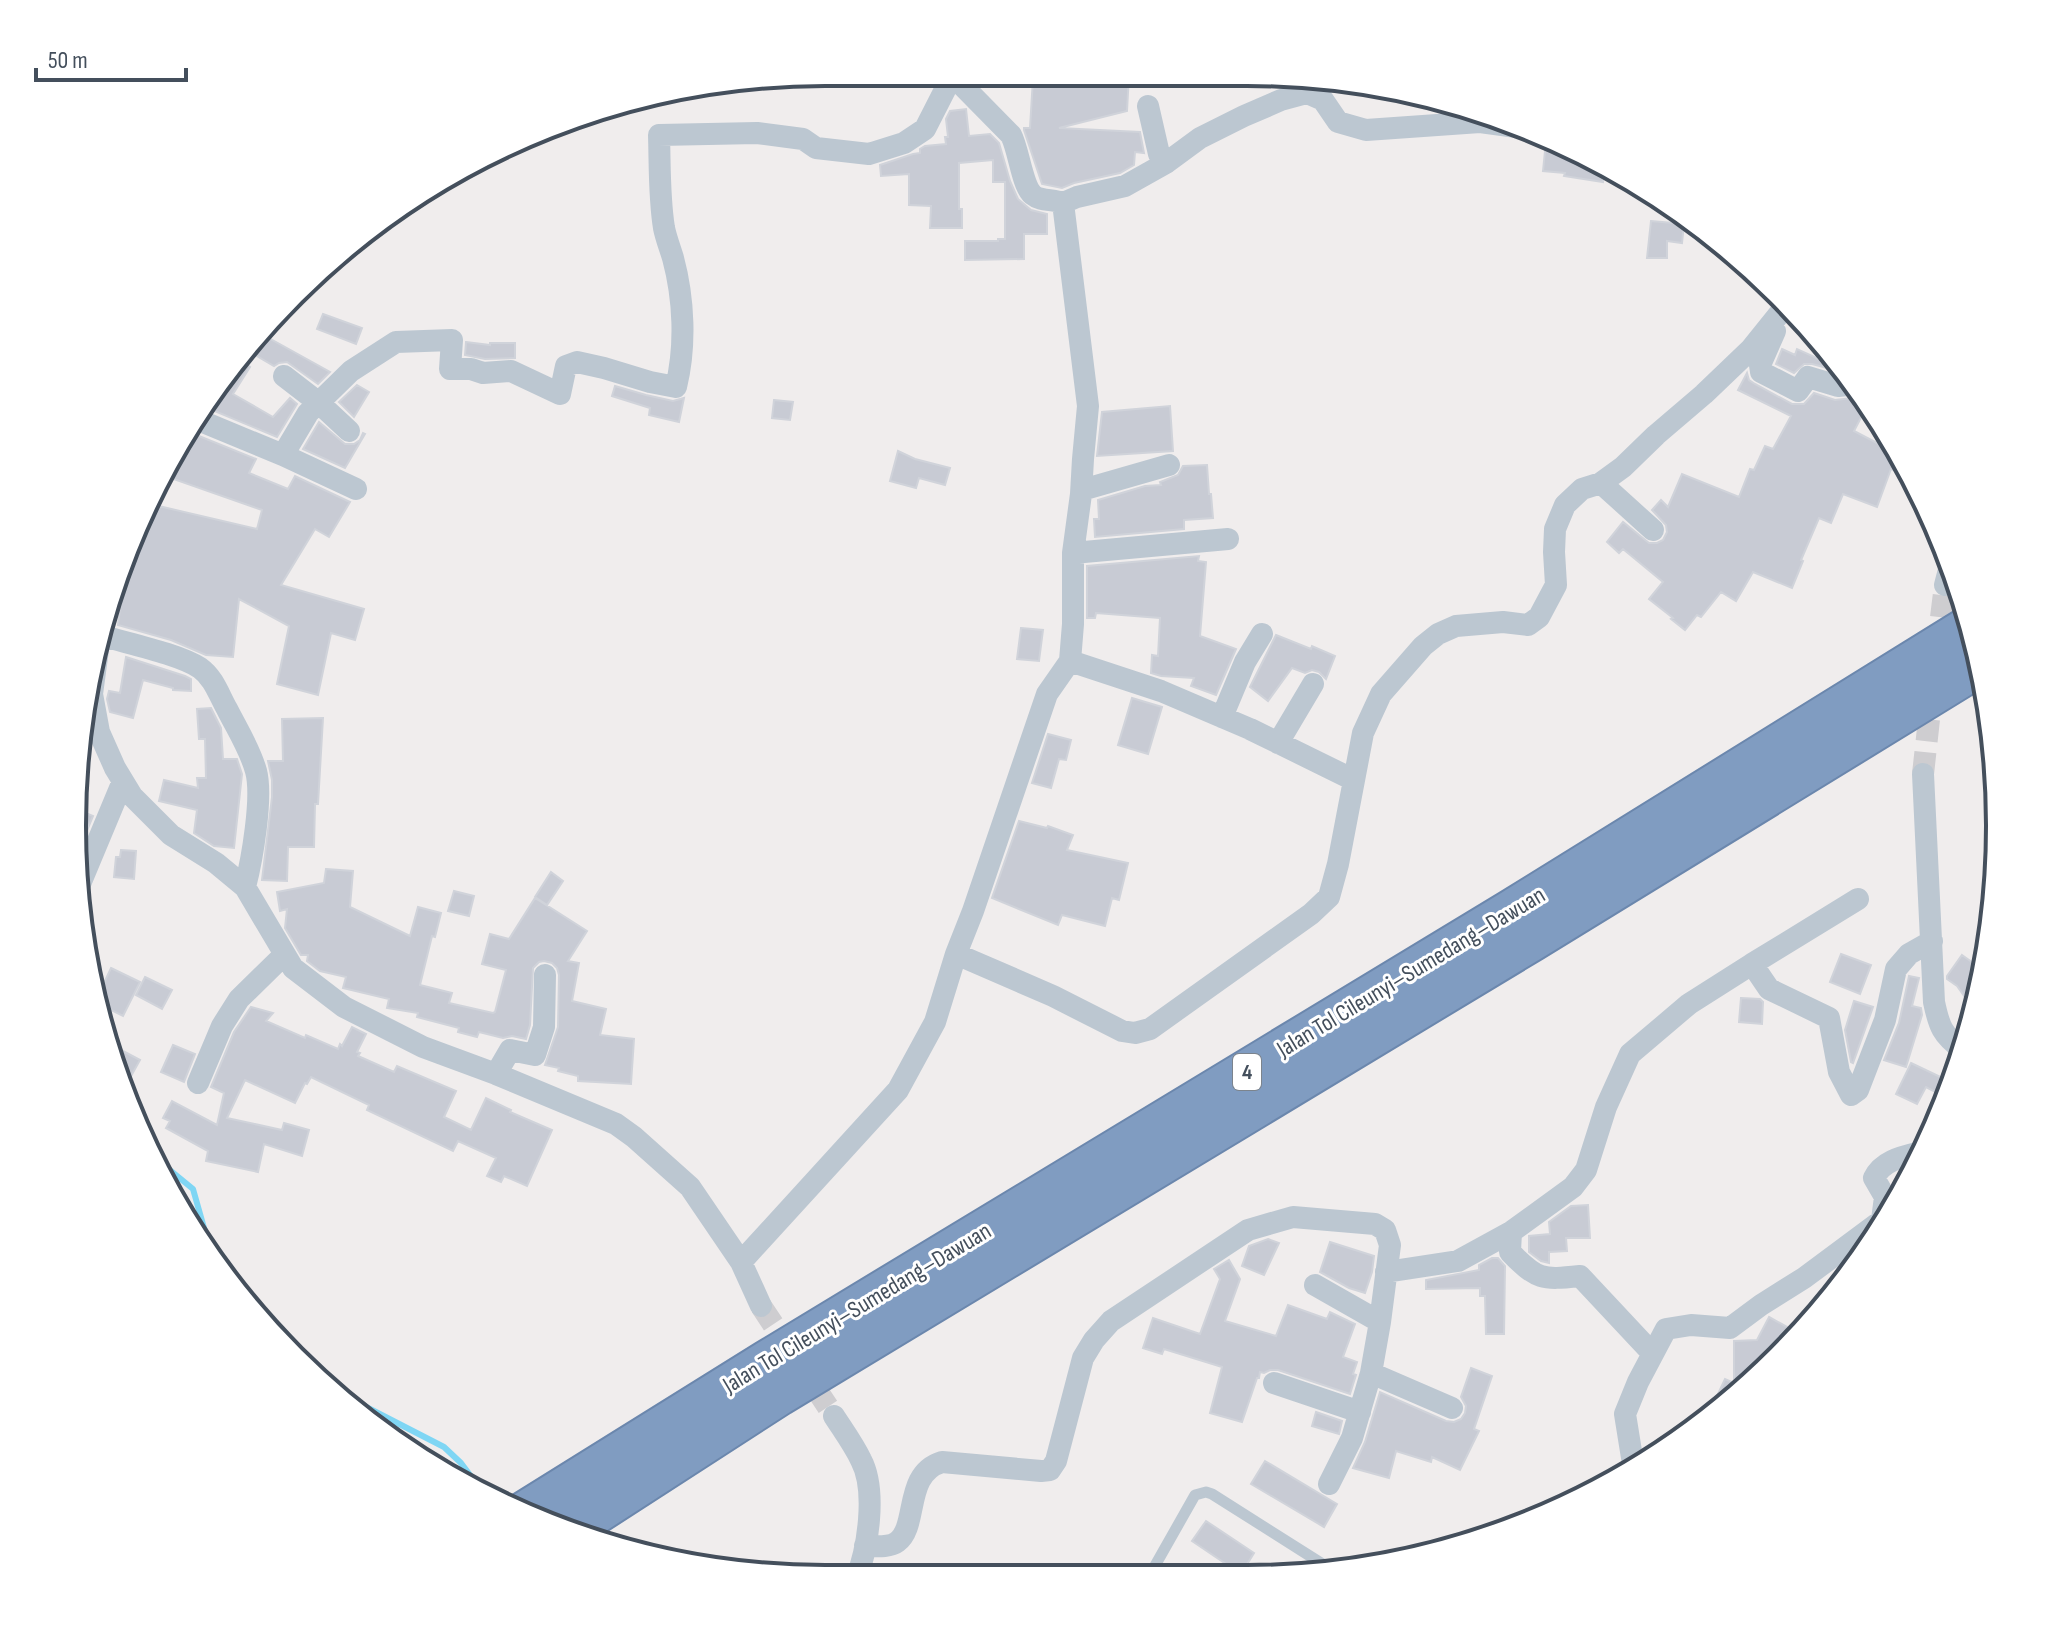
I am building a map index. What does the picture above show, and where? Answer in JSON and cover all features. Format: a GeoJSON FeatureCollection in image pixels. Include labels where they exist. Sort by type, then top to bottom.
{"type":"FeatureCollection","features":[{"type":"Feature","properties":{"kind":"highway","name":"Jalan Tol Cileunyi–Sumedang–Dawuan"},"geometry":{"type":"LineString","coordinates":[[536,1506],[1512,911],[1961,633]]}},
{"type":"Feature","properties":{"kind":"highway","name":"Jalan Tol Cileunyi–Sumedang–Dawuan"},"geometry":{"type":"LineString","coordinates":[[580,1523],[792,1385],[1531,940],[1970,671]]}},
{"type":"Feature","properties":{"kind":"street"},"geometry":{"type":"LineString","coordinates":[[283,455],[308,413],[351,371],[396,342],[452,340],[450,369],[471,369],[483,373],[511,371],[560,394],[566,366],[577,362],[676,387],[680,370],[682,317],[660,195],[659,135],[757,133],[803,139],[816,148],[869,154],[904,143],[925,129],[945,86]]}},
{"type":"Feature","properties":{"kind":"street"},"geometry":{"type":"LineString","coordinates":[[963,86],[1011,135],[1017,145],[1031,194],[1063,203],[1125,186],[1166,163],[1200,138],[1269,106],[1307,93],[1323,100],[1338,122],[1366,130],[1475,122]]}},
{"type":"Feature","properties":{"kind":"street"},"geometry":{"type":"LineString","coordinates":[[1148,106],[1159,154],[1166,163]]}},
{"type":"Feature","properties":{"kind":"street"},"geometry":{"type":"LineString","coordinates":[[741,1262],[898,1090],[935,1022],[1047,694],[1070,661],[1073,553],[1082,490],[1088,406],[1063,203]]}},
{"type":"Feature","properties":{"kind":"street"},"geometry":{"type":"LineString","coordinates":[[1778,315],[1775,333],[1760,365],[1761,372],[1798,391],[1808,377],[1841,386]]}},
{"type":"Feature","properties":{"kind":"street"},"geometry":{"type":"LineString","coordinates":[[956,954],[1053,996],[1122,1031],[1135,1033],[1150,1029],[1311,914],[1329,897],[1363,733],[1381,694],[1423,646],[1438,634],[1456,626],[1503,622],[1528,625],[1539,617],[1556,585],[1555,529],[1565,505],[1582,489],[1601,483],[1623,467],[1751,349],[1778,315]]}},
{"type":"Feature","properties":{"kind":"street"},"geometry":{"type":"LineString","coordinates":[[284,376],[349,431]]}},
{"type":"Feature","properties":{"kind":"street"},"geometry":{"type":"LineString","coordinates":[[206,423],[356,489]]}},
{"type":"Feature","properties":{"kind":"street"},"geometry":{"type":"LineString","coordinates":[[1082,490],[1169,465]]}},
{"type":"Feature","properties":{"kind":"street"},"geometry":{"type":"LineString","coordinates":[[1601,483],[1653,530]]}},
{"type":"Feature","properties":{"kind":"street"},"geometry":{"type":"LineString","coordinates":[[1073,553],[1228,539]]}},
{"type":"Feature","properties":{"kind":"street"},"geometry":{"type":"LineString","coordinates":[[112,632],[199,668],[212,680],[250,753],[257,775],[257,816],[245,887]]}},
{"type":"Feature","properties":{"kind":"street"},"geometry":{"type":"LineString","coordinates":[[1222,717],[1245,662],[1262,634]]}},
{"type":"Feature","properties":{"kind":"street"},"geometry":{"type":"LineString","coordinates":[[1070,661],[1161,691],[1354,780]]}},
{"type":"Feature","properties":{"kind":"street"},"geometry":{"type":"LineString","coordinates":[[1278,743],[1313,684]]}},
{"type":"Feature","properties":{"kind":"street"},"geometry":{"type":"LineString","coordinates":[[95,711],[99,732],[132,796],[171,835],[216,863],[245,887],[293,968],[344,1007],[423,1047],[616,1124],[690,1187],[741,1262],[761,1306]]}},
{"type":"Feature","properties":{"kind":"street"},"geometry":{"type":"LineString","coordinates":[[1923,774],[1934,1002],[1939,1026],[1953,1043]]}},
{"type":"Feature","properties":{"kind":"street"},"geometry":{"type":"LineString","coordinates":[[88,866],[123,781]]}},
{"type":"Feature","properties":{"kind":"street"},"geometry":{"type":"LineString","coordinates":[[1386,1272],[1458,1261],[1511,1232],[1573,1187],[1586,1170],[1606,1107],[1630,1054],[1689,1004],[1858,899]]}},
{"type":"Feature","properties":{"kind":"street"},"geometry":{"type":"LineString","coordinates":[[1752,964],[1769,989],[1829,1018],[1839,1072],[1851,1095],[1858,1090],[1885,1020],[1896,969],[1909,954],[1932,941]]}},
{"type":"Feature","properties":{"kind":"street"},"geometry":{"type":"LineString","coordinates":[[198,1083],[222,1026],[239,999],[284,955]]}},
{"type":"Feature","properties":{"kind":"street"},"geometry":{"type":"LineString","coordinates":[[496,1074],[510,1050],[535,1055],[544,1027],[545,975]]}},
{"type":"Feature","properties":{"kind":"street"},"geometry":{"type":"LineString","coordinates":[[1885,1198],[1874,1178],[1879,1169],[1890,1162],[1908,1156]]}},
{"type":"Feature","properties":{"kind":"street"},"geometry":{"type":"LineString","coordinates":[[865,1546],[898,1542],[918,1485],[932,1465],[942,1462],[1050,1470],[1056,1461],[1083,1358],[1111,1321],[1248,1230],[1293,1217],[1375,1224],[1385,1230],[1390,1245],[1371,1373],[1352,1438],[1329,1484]]}},
{"type":"Feature","properties":{"kind":"street"},"geometry":{"type":"LineString","coordinates":[[1511,1232],[1510,1252],[1527,1269],[1536,1276],[1557,1279],[1580,1276],[1653,1354]]}},
{"type":"Feature","properties":{"kind":"street"},"geometry":{"type":"LineString","coordinates":[[1632,1456],[1625,1414],[1666,1329],[1691,1325],[1730,1328],[1861,1235]]}},
{"type":"Feature","properties":{"kind":"street"},"geometry":{"type":"LineString","coordinates":[[1315,1285],[1380,1322]]}},
{"type":"Feature","properties":{"kind":"street"},"geometry":{"type":"LineString","coordinates":[[1371,1373],[1452,1408]]}},
{"type":"Feature","properties":{"kind":"street"},"geometry":{"type":"LineString","coordinates":[[1274,1383],[1360,1412]]}},
{"type":"Feature","properties":{"kind":"street"},"geometry":{"type":"LineString","coordinates":[[834,1416],[863,1461],[869,1484],[869,1512],[861,1565]]}},
{"type":"Feature","properties":{"kind":"lane"},"geometry":{"type":"LineString","coordinates":[[1155,1565],[1195,1495],[1206,1492],[1318,1561]]}},
{"type":"Feature","properties":{"kind":"building"},"geometry":{"type":"Polygon","coordinates":[[[1033,86],[1128,86],[1127,111],[1059,128],[1140,132],[1144,153],[1135,152],[1134,165],[1120,173],[1062,188],[1042,184],[1024,130],[1030,128],[1033,86]]]}},
{"type":"Feature","properties":{"kind":"building"},"geometry":{"type":"Polygon","coordinates":[[[966,109],[969,136],[990,134],[999,143],[1018,199],[1031,210],[1047,214],[1047,234],[1024,234],[1024,259],[965,260],[965,241],[1005,239],[1005,182],[993,182],[993,160],[959,163],[962,228],[930,228],[931,206],[909,205],[909,174],[881,176],[880,165],[920,153],[925,146],[946,144],[946,119],[950,111],[966,109]]]}},
{"type":"Feature","properties":{"kind":"building"},"geometry":{"type":"Polygon","coordinates":[[[1545,151],[1574,162],[1603,178],[1603,182],[1543,171],[1545,151]]]}},
{"type":"Feature","properties":{"kind":"building"},"geometry":{"type":"Polygon","coordinates":[[[1651,221],[1674,223],[1683,229],[1682,243],[1667,241],[1667,258],[1647,258],[1651,221]]]}},
{"type":"Feature","properties":{"kind":"building"},"geometry":{"type":"Polygon","coordinates":[[[323,314],[362,328],[356,344],[317,329],[323,314]]]}},
{"type":"Feature","properties":{"kind":"building"},"geometry":{"type":"Polygon","coordinates":[[[270,339],[330,372],[318,384],[287,362],[274,366],[255,355],[270,339]]]}},
{"type":"Feature","properties":{"kind":"building"},"geometry":{"type":"Polygon","coordinates":[[[466,342],[490,345],[515,343],[515,358],[485,359],[465,355],[466,342]]]}},
{"type":"Feature","properties":{"kind":"building"},"geometry":{"type":"Polygon","coordinates":[[[1782,349],[1795,355],[1797,349],[1820,359],[1827,368],[1804,364],[1794,373],[1776,364],[1782,349]]]}},
{"type":"Feature","properties":{"kind":"building"},"geometry":{"type":"Polygon","coordinates":[[[247,365],[250,367],[233,394],[273,417],[290,398],[297,404],[277,437],[214,411],[247,365]]]}},
{"type":"Feature","properties":{"kind":"building"},"geometry":{"type":"Polygon","coordinates":[[[1747,373],[1749,380],[1792,404],[1804,404],[1814,393],[1835,400],[1849,398],[1862,416],[1854,431],[1880,444],[1895,471],[1891,469],[1877,507],[1843,494],[1831,523],[1819,518],[1792,588],[1753,572],[1736,601],[1721,592],[1701,617],[1697,615],[1685,630],[1649,599],[1663,582],[1623,549],[1619,553],[1607,542],[1623,522],[1649,543],[1663,540],[1666,525],[1652,510],[1661,500],[1668,507],[1682,474],[1739,497],[1750,469],[1754,470],[1765,446],[1773,449],[1791,416],[1738,390],[1747,373]]]}},
{"type":"Feature","properties":{"kind":"building"},"geometry":{"type":"Polygon","coordinates":[[[357,385],[369,392],[354,417],[339,402],[357,385]]]}},
{"type":"Feature","properties":{"kind":"building"},"geometry":{"type":"Polygon","coordinates":[[[615,386],[673,401],[684,398],[679,422],[649,415],[650,408],[612,396],[615,386]]]}},
{"type":"Feature","properties":{"kind":"building"},"geometry":{"type":"Polygon","coordinates":[[[774,400],[793,402],[790,420],[772,418],[774,400]]]}},
{"type":"Feature","properties":{"kind":"building"},"geometry":{"type":"Polygon","coordinates":[[[1170,406],[1173,451],[1097,456],[1102,412],[1170,406]]]}},
{"type":"Feature","properties":{"kind":"building"},"geometry":{"type":"Polygon","coordinates":[[[319,422],[345,444],[354,444],[365,434],[345,468],[303,449],[319,422]]]}},
{"type":"Feature","properties":{"kind":"building"},"geometry":{"type":"Polygon","coordinates":[[[198,436],[256,459],[249,473],[288,489],[295,476],[350,502],[329,537],[315,529],[281,585],[364,609],[355,640],[331,633],[318,695],[277,684],[289,626],[239,599],[233,657],[206,655],[171,640],[118,625],[125,588],[158,506],[257,529],[262,510],[173,479],[198,436]]]}},
{"type":"Feature","properties":{"kind":"building"},"geometry":{"type":"Polygon","coordinates":[[[898,451],[950,468],[945,485],[919,478],[916,488],[890,481],[898,451]]]}},
{"type":"Feature","properties":{"kind":"building"},"geometry":{"type":"Polygon","coordinates":[[[1207,465],[1213,518],[1184,520],[1184,529],[1095,537],[1094,519],[1099,519],[1098,500],[1145,486],[1161,485],[1160,482],[1178,475],[1183,466],[1207,465]]]}},
{"type":"Feature","properties":{"kind":"building"},"geometry":{"type":"Polygon","coordinates":[[[1199,556],[1198,561],[1206,562],[1200,636],[1236,649],[1216,695],[1191,686],[1194,678],[1151,673],[1152,655],[1158,656],[1160,618],[1096,613],[1095,618],[1087,618],[1087,566],[1199,556]]]}},
{"type":"Feature","properties":{"kind":"building"},"geometry":{"type":"Polygon","coordinates":[[[1021,628],[1043,630],[1039,661],[1017,659],[1021,628]]]}},
{"type":"Feature","properties":{"kind":"building"},"geometry":{"type":"Polygon","coordinates":[[[1276,635],[1335,656],[1326,679],[1319,672],[1312,670],[1305,673],[1292,668],[1268,701],[1250,687],[1276,635]]]}},
{"type":"Feature","properties":{"kind":"building"},"geometry":{"type":"Polygon","coordinates":[[[126,657],[191,679],[191,691],[173,690],[143,680],[133,718],[110,712],[109,691],[120,693],[126,657]]]}},
{"type":"Feature","properties":{"kind":"building"},"geometry":{"type":"Polygon","coordinates":[[[1132,698],[1162,707],[1148,754],[1118,745],[1132,698]]]}},
{"type":"Feature","properties":{"kind":"building"},"geometry":{"type":"Polygon","coordinates":[[[211,708],[221,728],[223,759],[237,759],[242,774],[234,848],[214,846],[194,833],[197,810],[159,801],[164,780],[198,788],[197,778],[206,778],[205,739],[199,739],[197,709],[211,708]]]}},
{"type":"Feature","properties":{"kind":"building"},"geometry":{"type":"Polygon","coordinates":[[[323,718],[314,847],[288,847],[287,881],[262,880],[272,797],[268,761],[283,761],[282,719],[323,718]]]}},
{"type":"Feature","properties":{"kind":"building"},"geometry":{"type":"Polygon","coordinates":[[[1048,734],[1071,740],[1066,760],[1059,759],[1051,788],[1032,783],[1048,734]]]}},
{"type":"Feature","properties":{"kind":"building"},"geometry":{"type":"Polygon","coordinates":[[[87,813],[93,816],[86,832],[87,813]]]}},
{"type":"Feature","properties":{"kind":"building"},"geometry":{"type":"Polygon","coordinates":[[[1019,821],[1048,826],[1073,835],[1067,850],[1128,863],[1119,900],[1112,898],[1105,926],[1062,915],[1058,925],[992,898],[1019,821]]]}},
{"type":"Feature","properties":{"kind":"building"},"geometry":{"type":"Polygon","coordinates":[[[121,850],[136,851],[134,879],[114,877],[116,857],[120,857],[121,850]]]}},
{"type":"Feature","properties":{"kind":"building"},"geometry":{"type":"Polygon","coordinates":[[[326,869],[353,871],[350,907],[410,936],[418,907],[441,913],[420,985],[452,993],[449,1003],[495,1012],[506,970],[482,964],[490,934],[509,939],[535,898],[587,931],[568,961],[579,963],[572,1001],[606,1009],[600,1035],[634,1039],[631,1084],[578,1081],[578,1076],[545,1065],[558,1027],[559,975],[552,963],[539,962],[533,968],[530,1025],[526,1039],[479,1032],[477,1037],[458,1032],[459,1028],[417,1017],[418,1013],[387,1008],[389,999],[343,988],[346,977],[320,971],[307,961],[308,955],[301,955],[285,928],[287,909],[280,911],[277,892],[324,883],[326,869]]]}},
{"type":"Feature","properties":{"kind":"building"},"geometry":{"type":"Polygon","coordinates":[[[551,872],[563,881],[547,905],[535,897],[551,872]]]}},
{"type":"Feature","properties":{"kind":"building"},"geometry":{"type":"Polygon","coordinates":[[[454,891],[474,896],[469,916],[448,911],[454,891]]]}},
{"type":"Feature","properties":{"kind":"building"},"geometry":{"type":"Polygon","coordinates":[[[1841,954],[1871,965],[1860,994],[1830,982],[1841,954]]]}},
{"type":"Feature","properties":{"kind":"building"},"geometry":{"type":"Polygon","coordinates":[[[1962,955],[1973,963],[1965,998],[1947,976],[1962,955]]]}},
{"type":"Feature","properties":{"kind":"building"},"geometry":{"type":"Polygon","coordinates":[[[111,968],[140,982],[123,1016],[109,1009],[103,984],[111,968]]]}},
{"type":"Feature","properties":{"kind":"building"},"geometry":{"type":"Polygon","coordinates":[[[1909,976],[1919,978],[1912,1006],[1921,1008],[1922,1015],[1906,1067],[1884,1060],[1899,1023],[1909,976]]]}},
{"type":"Feature","properties":{"kind":"building"},"geometry":{"type":"Polygon","coordinates":[[[145,977],[172,990],[162,1009],[136,995],[145,977]]]}},
{"type":"Feature","properties":{"kind":"building"},"geometry":{"type":"Polygon","coordinates":[[[1741,998],[1760,999],[1763,1002],[1762,1024],[1739,1022],[1741,998]]]}},
{"type":"Feature","properties":{"kind":"building"},"geometry":{"type":"Polygon","coordinates":[[[1854,1001],[1873,1007],[1853,1063],[1845,1030],[1854,1001]]]}},
{"type":"Feature","properties":{"kind":"building"},"geometry":{"type":"Polygon","coordinates":[[[251,1007],[273,1013],[266,1021],[338,1049],[352,1027],[366,1034],[358,1056],[394,1072],[397,1066],[456,1091],[444,1117],[471,1130],[486,1098],[552,1130],[527,1186],[504,1176],[501,1182],[487,1176],[496,1158],[458,1141],[453,1151],[367,1110],[369,1105],[311,1077],[295,1103],[245,1080],[227,1118],[282,1130],[284,1123],[309,1130],[302,1156],[264,1144],[258,1172],[206,1161],[208,1151],[166,1128],[170,1121],[163,1118],[172,1101],[217,1125],[224,1093],[211,1087],[234,1032],[251,1007]]]}},
{"type":"Feature","properties":{"kind":"building"},"geometry":{"type":"Polygon","coordinates":[[[173,1045],[195,1054],[184,1082],[161,1072],[173,1045]]]}},
{"type":"Feature","properties":{"kind":"building"},"geometry":{"type":"Polygon","coordinates":[[[121,1050],[140,1060],[130,1077],[121,1050]]]}},
{"type":"Feature","properties":{"kind":"building"},"geometry":{"type":"Polygon","coordinates":[[[1911,1063],[1942,1077],[1936,1092],[1926,1087],[1917,1104],[1896,1094],[1911,1063]]]}},
{"type":"Feature","properties":{"kind":"building"},"geometry":{"type":"Polygon","coordinates":[[[1588,1205],[1590,1238],[1566,1238],[1567,1251],[1549,1252],[1549,1263],[1529,1252],[1529,1236],[1550,1234],[1549,1222],[1571,1206],[1588,1205]]]}},
{"type":"Feature","properties":{"kind":"building"},"geometry":{"type":"Polygon","coordinates":[[[1268,1239],[1279,1243],[1264,1275],[1242,1266],[1249,1246],[1268,1239]]]}},
{"type":"Feature","properties":{"kind":"building"},"geometry":{"type":"Polygon","coordinates":[[[1330,1242],[1374,1256],[1365,1293],[1320,1272],[1330,1242]]]}},
{"type":"Feature","properties":{"kind":"building"},"geometry":{"type":"Polygon","coordinates":[[[1498,1258],[1505,1266],[1504,1334],[1486,1334],[1485,1296],[1480,1296],[1480,1288],[1426,1289],[1426,1280],[1479,1270],[1479,1265],[1498,1258]]]}},
{"type":"Feature","properties":{"kind":"building"},"geometry":{"type":"Polygon","coordinates":[[[1229,1260],[1240,1279],[1225,1321],[1276,1336],[1288,1305],[1327,1319],[1330,1312],[1355,1324],[1343,1357],[1357,1362],[1350,1394],[1278,1370],[1260,1372],[1242,1422],[1210,1413],[1222,1367],[1164,1349],[1162,1354],[1143,1348],[1153,1318],[1200,1334],[1220,1279],[1214,1269],[1229,1260]]]}},
{"type":"Feature","properties":{"kind":"building"},"geometry":{"type":"Polygon","coordinates":[[[1769,1317],[1788,1328],[1734,1381],[1734,1341],[1757,1340],[1769,1317]]]}},
{"type":"Feature","properties":{"kind":"building"},"geometry":{"type":"Polygon","coordinates":[[[1471,1368],[1492,1376],[1474,1429],[1479,1431],[1460,1470],[1432,1457],[1431,1462],[1396,1451],[1389,1478],[1353,1468],[1365,1442],[1380,1392],[1454,1422],[1465,1413],[1466,1406],[1461,1397],[1471,1368]]]}},
{"type":"Feature","properties":{"kind":"building"},"geometry":{"type":"Polygon","coordinates":[[[1725,1379],[1732,1382],[1718,1395],[1725,1379]]]}},
{"type":"Feature","properties":{"kind":"building"},"geometry":{"type":"Polygon","coordinates":[[[1316,1412],[1342,1421],[1339,1434],[1312,1426],[1316,1412]]]}},
{"type":"Feature","properties":{"kind":"building"},"geometry":{"type":"Polygon","coordinates":[[[1265,1461],[1337,1504],[1324,1527],[1251,1484],[1265,1461]]]}},
{"type":"Feature","properties":{"kind":"building"},"geometry":{"type":"Polygon","coordinates":[[[1206,1521],[1254,1553],[1247,1565],[1228,1565],[1192,1541],[1206,1521]]]}},
{"type":"Feature","properties":{"kind":"waterway"},"geometry":{"type":"LineString","coordinates":[[173,1172],[193,1189],[202,1223]]}},
{"type":"Feature","properties":{"kind":"waterway"},"geometry":{"type":"LineString","coordinates":[[373,1411],[444,1447],[468,1473]]}},
{"type":"Feature","properties":{"kind":"tunnel"},"geometry":{"type":"LineString","coordinates":[[1937,650],[1945,585]]}},
{"type":"Feature","properties":{"kind":"tunnel"},"geometry":{"type":"LineString","coordinates":[[1923,774],[1932,692]]}},
{"type":"Feature","properties":{"kind":"tunnel"},"geometry":{"type":"LineString","coordinates":[[761,1306],[834,1416]]}}]}
